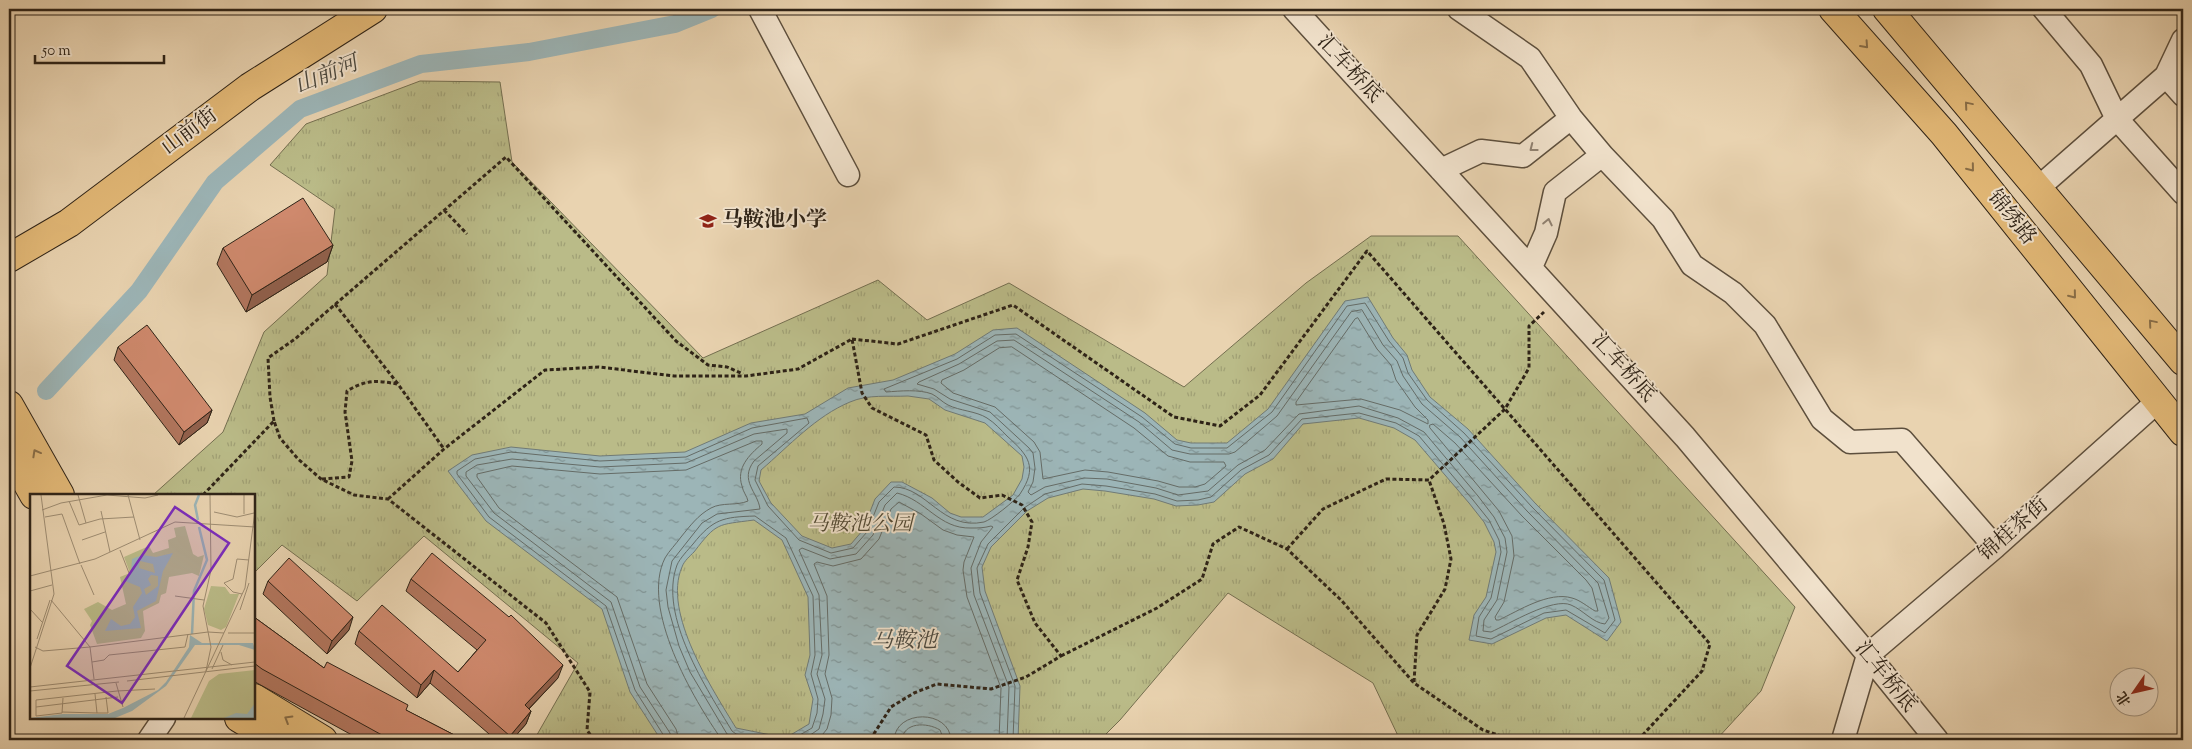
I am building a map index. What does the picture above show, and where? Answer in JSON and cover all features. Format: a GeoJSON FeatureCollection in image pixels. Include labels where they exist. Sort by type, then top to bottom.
{"type":"FeatureCollection","features":[{"type":"Feature","properties":{"kind":"main road","name":"山前街"},"geometry":{"type":"LineString","coordinates":[[9,258],[69,223],[250,88],[373,9]]}},
{"type":"Feature","properties":{"kind":"main road","name":"锦绣路"},"geometry":{"type":"LineString","coordinates":[[1833,9],[1944,134],[2183,432]]}},
{"type":"Feature","properties":{"kind":"main road","name":"锦绣路"},"geometry":{"type":"LineString","coordinates":[[1887,9],[2183,361]]}},
{"type":"Feature","properties":{"kind":"main road"},"geometry":{"type":"LineString","coordinates":[[9,405],[59,494]]}},
{"type":"Feature","properties":{"kind":"main road"},"geometry":{"type":"LineString","coordinates":[[9,451],[33,494]]}},
{"type":"Feature","properties":{"kind":"main road"},"geometry":{"type":"LineString","coordinates":[[255,699],[323,740]]}},
{"type":"Feature","properties":{"kind":"main road"},"geometry":{"type":"LineString","coordinates":[[241,719],[276,740]]}},
{"type":"Feature","properties":{"kind":"street","name":"汇车桥底"},"geometry":{"type":"LineString","coordinates":[[1294,9],[1560,298],[1684,437],[1868,655],[1937,740]]}},
{"type":"Feature","properties":{"kind":"street"},"geometry":{"type":"LineString","coordinates":[[1459,9],[1530,58],[1571,118],[1662,218],[1692,265],[1733,293],[1765,325],[1822,419],[1850,442],[1902,440],[1995,547]]}},
{"type":"Feature","properties":{"kind":"street"},"geometry":{"type":"LineString","coordinates":[[2044,9],[2090,65],[2117,119],[2183,192]]}},
{"type":"Feature","properties":{"kind":"street"},"geometry":{"type":"LineString","coordinates":[[761,10],[848,175]]}},
{"type":"Feature","properties":{"kind":"street"},"geometry":{"type":"LineString","coordinates":[[2038,188],[2166,76],[2183,40]]}},
{"type":"Feature","properties":{"kind":"street"},"geometry":{"type":"LineString","coordinates":[[2166,76],[2183,95]]}},
{"type":"Feature","properties":{"kind":"street"},"geometry":{"type":"LineString","coordinates":[[1441,170],[1481,151],[1523,156],[1571,118]]}},
{"type":"Feature","properties":{"kind":"street"},"geometry":{"type":"LineString","coordinates":[[1530,267],[1546,232],[1555,192],[1602,154]]}},
{"type":"Feature","properties":{"kind":"street","name":"锦桂茶街"},"geometry":{"type":"LineString","coordinates":[[1868,655],[1995,547],[2158,402]]}},
{"type":"Feature","properties":{"kind":"street"},"geometry":{"type":"LineString","coordinates":[[1843,740],[1868,655]]}},
{"type":"Feature","properties":{"kind":"street"},"geometry":{"type":"LineString","coordinates":[[149,740],[163,719]]}},
{"type":"Feature","properties":{"kind":"path"},"geometry":{"type":"LineString","coordinates":[[594,740],[587,730],[590,692],[546,623],[388,499],[354,495],[321,479],[298,460],[280,438],[274,420],[270,397],[268,358],[295,338],[506,157],[676,341],[708,365],[727,367],[746,376]]}},
{"type":"Feature","properties":{"kind":"path"},"geometry":{"type":"LineString","coordinates":[[444,210],[467,234]]}},
{"type":"Feature","properties":{"kind":"path"},"geometry":{"type":"LineString","coordinates":[[388,499],[444,449],[545,370],[599,366],[674,376],[746,376],[798,369],[852,338],[898,344],[1013,305],[1174,417],[1220,426],[1260,395],[1367,251],[1710,644],[1702,671],[1638,740]]}},
{"type":"Feature","properties":{"kind":"path"},"geometry":{"type":"LineString","coordinates":[[1287,549],[1323,509],[1386,479],[1429,480],[1505,409],[1529,368],[1529,326],[1560,298]]}},
{"type":"Feature","properties":{"kind":"path"},"geometry":{"type":"LineString","coordinates":[[335,304],[398,384],[444,449]]}},
{"type":"Feature","properties":{"kind":"path"},"geometry":{"type":"LineString","coordinates":[[852,338],[862,393],[872,408],[926,435],[934,460],[958,482],[980,498],[1002,495],[1022,505],[1032,522],[1028,547],[1017,580],[1035,624],[1061,656]]}},
{"type":"Feature","properties":{"kind":"path"},"geometry":{"type":"LineString","coordinates":[[9,350],[12,356]]}},
{"type":"Feature","properties":{"kind":"path"},"geometry":{"type":"LineString","coordinates":[[321,479],[349,477],[352,461],[346,412],[347,391],[362,382],[383,381],[398,384]]}},
{"type":"Feature","properties":{"kind":"path"},"geometry":{"type":"LineString","coordinates":[[205,494],[274,420]]}},
{"type":"Feature","properties":{"kind":"path"},"geometry":{"type":"LineString","coordinates":[[1414,682],[1417,635],[1445,589],[1451,559],[1444,524],[1429,480]]}},
{"type":"Feature","properties":{"kind":"path"},"geometry":{"type":"LineString","coordinates":[[870,740],[891,707],[914,693],[937,684],[991,689],[1026,677],[1061,656],[1157,608],[1202,579],[1213,544],[1239,527],[1287,549],[1341,600],[1414,682],[1483,730],[1513,740]]}},
{"type":"Feature","properties":{"kind":"green space","name":"马鞍池公园"},"geometry":{"type":"Polygon","coordinates":[[[420,81],[500,82],[512,162],[703,358],[878,280],[927,320],[1009,283],[1184,387],[1306,283],[1371,236],[1458,236],[1795,607],[1761,691],[1716,740],[1400,740],[1373,683],[1228,593],[1120,720],[1100,740],[534,740],[578,663],[424,536],[357,601],[282,545],[255,572],[255,494],[154,494],[223,432],[264,332],[327,275],[335,209],[270,165],[306,124],[420,81]]]}},
{"type":"Feature","properties":{"kind":"water","name":"马鞍池"},"geometry":{"type":"Polygon","coordinates":[[[1368,297],[1393,338],[1407,355],[1412,370],[1430,397],[1468,429],[1535,503],[1609,578],[1621,622],[1607,641],[1566,615],[1546,618],[1492,644],[1469,640],[1474,615],[1486,597],[1496,552],[1494,542],[1484,522],[1415,440],[1394,428],[1359,418],[1303,424],[1273,459],[1245,474],[1214,502],[1176,506],[1154,499],[1083,489],[1048,498],[1027,511],[991,547],[982,567],[985,591],[1020,686],[1018,740],[936,740],[925,735],[903,740],[782,740],[661,740],[630,692],[602,609],[486,521],[448,471],[472,455],[511,447],[600,456],[685,452],[751,423],[805,414],[848,388],[893,380],[955,354],[993,330],[1017,328],[1145,413],[1177,440],[1191,443],[1227,443],[1268,409],[1345,301],[1368,297]],[[879,396],[857,399],[838,408],[814,423],[761,470],[759,481],[771,503],[802,536],[832,548],[851,544],[863,530],[875,499],[891,482],[902,482],[932,498],[950,513],[961,517],[983,517],[1013,495],[1022,479],[1024,467],[1022,456],[985,423],[945,410],[929,399],[908,396],[879,396]],[[754,520],[725,524],[708,535],[682,567],[678,586],[679,606],[684,628],[693,650],[736,728],[771,735],[782,740],[809,724],[813,699],[805,675],[810,655],[808,597],[782,540],[754,520]]]}},
{"type":"Feature","properties":{"kind":"building"},"geometry":{"type":"Polygon","coordinates":[[[303,198],[333,245],[252,295],[223,248],[303,198]]]}},
{"type":"Feature","properties":{"kind":"building"},"geometry":{"type":"Polygon","coordinates":[[[147,325],[212,410],[184,432],[118,347],[147,325]]]}},
{"type":"Feature","properties":{"kind":"building"},"geometry":{"type":"Polygon","coordinates":[[[432,553],[509,617],[511,615],[563,665],[525,705],[531,711],[510,736],[434,670],[421,685],[359,631],[382,605],[458,672],[486,640],[411,579],[432,553]]]}},
{"type":"Feature","properties":{"kind":"building"},"geometry":{"type":"Polygon","coordinates":[[[289,558],[353,617],[332,641],[268,581],[289,558]]]}},
{"type":"Feature","properties":{"kind":"building"},"geometry":{"type":"Polygon","coordinates":[[[255,618],[324,668],[327,662],[408,705],[406,710],[464,740],[391,740],[255,664],[255,618]]]}},
{"type":"Feature","properties":{"kind":"waterway","name":"山前河"},"geometry":{"type":"LineString","coordinates":[[46,391],[139,291],[215,182],[300,109],[421,64],[529,52],[675,24],[712,9]]}},
{"type":"Feature","properties":{"kind":"place","name":"马鞍池小学"},"geometry":{"type":"Point","coordinates":[708,221]}}]}
